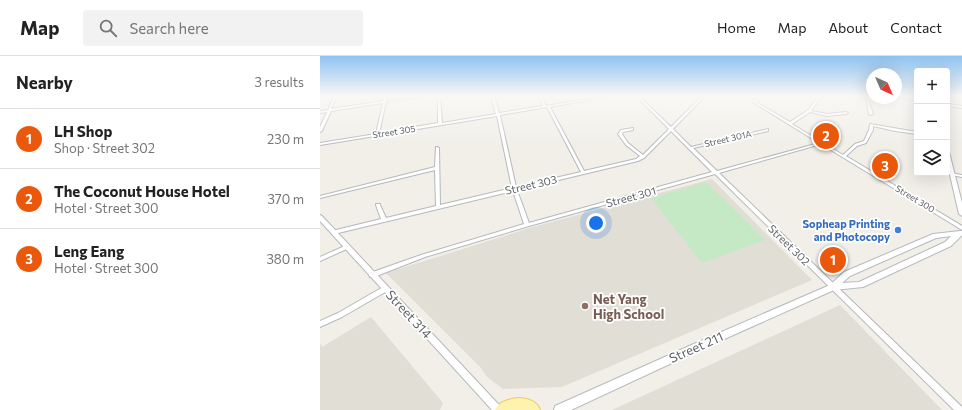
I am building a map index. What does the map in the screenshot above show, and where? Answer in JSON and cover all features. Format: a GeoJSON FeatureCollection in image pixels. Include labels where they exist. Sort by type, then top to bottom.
{"type":"FeatureCollection","features":[{"type":"Feature","properties":{"kind":"main road","name":"Street 211"},"geometry":{"type":"LineString","coordinates":[[833,287],[860,285],[948,244],[961,231]]}},
{"type":"Feature","properties":{"kind":"main road","name":"Street 211"},"geometry":{"type":"LineString","coordinates":[[559,410],[833,287],[847,274],[934,236],[961,231]]}},
{"type":"Feature","properties":{"kind":"main road"},"geometry":{"type":"LineString","coordinates":[[499,410],[513,404],[520,403],[527,404],[534,410]]}},
{"type":"Feature","properties":{"kind":"street"},"geometry":{"type":"LineString","coordinates":[[320,131],[327,113]]}},
{"type":"Feature","properties":{"kind":"street"},"geometry":{"type":"LineString","coordinates":[[377,134],[382,113]]}},
{"type":"Feature","properties":{"kind":"street"},"geometry":{"type":"LineString","coordinates":[[440,113],[440,124]]}},
{"type":"Feature","properties":{"kind":"street","name":"Street 305"},"geometry":{"type":"LineString","coordinates":[[320,144],[513,113]]}},
{"type":"Feature","properties":{"kind":"street"},"geometry":{"type":"LineString","coordinates":[[550,113],[583,173]]}},
{"type":"Feature","properties":{"kind":"street","name":"Street 302"},"geometry":{"type":"LineString","coordinates":[[654,113],[960,410]]}},
{"type":"Feature","properties":{"kind":"street","name":"Street 303"},"geometry":{"type":"LineString","coordinates":[[334,232],[632,162],[643,156],[687,113]]}},
{"type":"Feature","properties":{"kind":"street","name":"Street 300"},"geometry":{"type":"LineString","coordinates":[[771,113],[844,156],[961,231]]}},
{"type":"Feature","properties":{"kind":"street"},"geometry":{"type":"LineString","coordinates":[[790,124],[807,113]]}},
{"type":"Feature","properties":{"kind":"street"},"geometry":{"type":"LineString","coordinates":[[816,113],[827,115],[846,113]]}},
{"type":"Feature","properties":{"kind":"street"},"geometry":{"type":"LineString","coordinates":[[498,115],[514,189],[527,225]]}},
{"type":"Feature","properties":{"kind":"street"},"geometry":{"type":"LineString","coordinates":[[844,156],[856,145],[865,142],[871,130],[871,125],[914,133]]}},
{"type":"Feature","properties":{"kind":"street"},"geometry":{"type":"LineString","coordinates":[[632,129],[622,131],[620,134],[627,144],[643,156]]}},
{"type":"Feature","properties":{"kind":"street","name":"Street 301A"},"geometry":{"type":"LineString","coordinates":[[690,148],[767,130]]}},
{"type":"Feature","properties":{"kind":"street","name":"Street 301"},"geometry":{"type":"LineString","coordinates":[[372,275],[423,256],[527,225],[716,174],[822,143]]}},
{"type":"Feature","properties":{"kind":"street"},"geometry":{"type":"LineString","coordinates":[[437,148],[438,207]]}},
{"type":"Feature","properties":{"kind":"street"},"geometry":{"type":"LineString","coordinates":[[950,165],[962,214]]}},
{"type":"Feature","properties":{"kind":"street"},"geometry":{"type":"LineString","coordinates":[[320,197],[437,168]]}},
{"type":"Feature","properties":{"kind":"street"},"geometry":{"type":"LineString","coordinates":[[952,174],[962,176]]}},
{"type":"Feature","properties":{"kind":"street"},"geometry":{"type":"LineString","coordinates":[[378,205],[384,220]]}},
{"type":"Feature","properties":{"kind":"street","name":"Street 314"},"geometry":{"type":"LineString","coordinates":[[320,217],[372,275],[499,410]]}},
{"type":"Feature","properties":{"kind":"street"},"geometry":{"type":"LineString","coordinates":[[320,259],[347,246]]}},
{"type":"Feature","properties":{"kind":"street"},"geometry":{"type":"LineString","coordinates":[[320,324],[340,315],[385,289]]}},
{"type":"Feature","properties":{"kind":"shaded area","name":"Net Yang High School"},"geometry":{"type":"Polygon","coordinates":[[[712,179],[812,280],[562,387],[503,389],[487,377],[481,368],[386,273],[533,227],[712,179]]]}},
{"type":"Feature","properties":{"kind":"shaded area"},"geometry":{"type":"Polygon","coordinates":[[[840,305],[942,410],[612,410],[840,305]]]}},
{"type":"Feature","properties":{"kind":"shaded area"},"geometry":{"type":"Polygon","coordinates":[[[371,317],[443,403],[440,410],[320,410],[320,343],[322,347],[371,317]]]}},
{"type":"Feature","properties":{"kind":"green space"},"geometry":{"type":"Polygon","coordinates":[[[706,182],[765,240],[702,263],[651,198],[706,182]]]}},
{"type":"Feature","properties":{"kind":"place","name":"The Coconut House Hotel"},"geometry":{"type":"Point","coordinates":[826,136]}},
{"type":"Feature","properties":{"kind":"place","name":"Leng Eang"},"geometry":{"type":"Point","coordinates":[885,166]}},
{"type":"Feature","properties":{"kind":"place","name":"Sopheap Printing and Photocopy"},"geometry":{"type":"Point","coordinates":[898,230]}},
{"type":"Feature","properties":{"kind":"place","name":"LH Shop"},"geometry":{"type":"Point","coordinates":[833,260]}},
{"type":"Feature","properties":{"kind":"place","name":"Net Yang High School"},"geometry":{"type":"Point","coordinates":[585,306]}}]}
